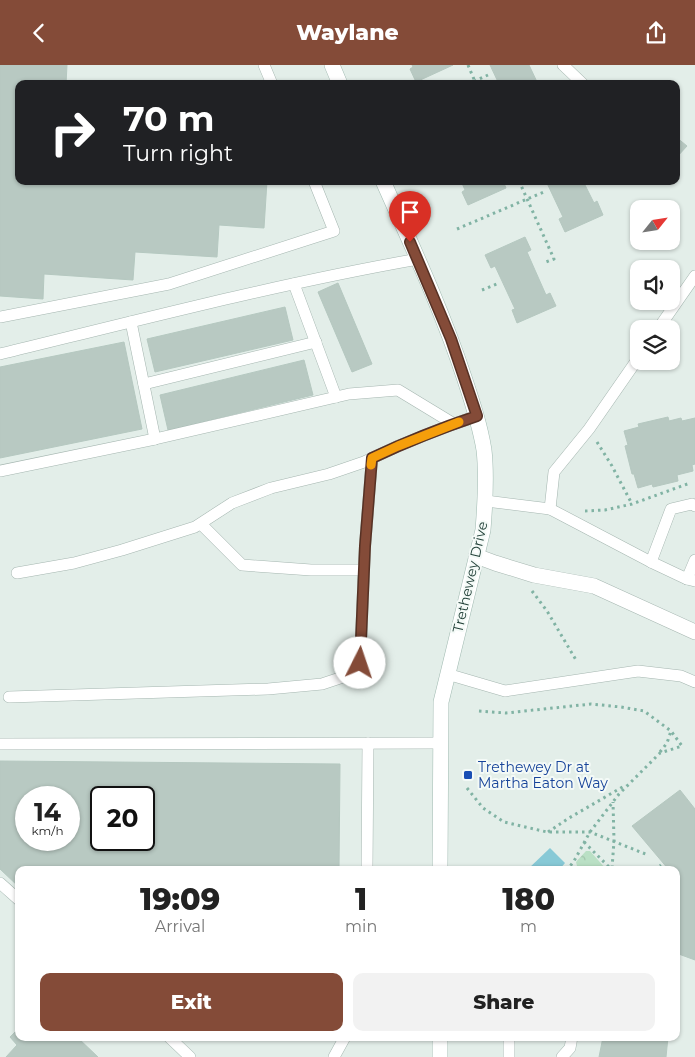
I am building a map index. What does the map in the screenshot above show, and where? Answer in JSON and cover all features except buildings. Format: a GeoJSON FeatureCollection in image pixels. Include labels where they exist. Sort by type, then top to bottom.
{"type":"FeatureCollection","features":[{"type":"Feature","properties":{"kind":"main road"},"geometry":{"type":"LineString","coordinates":[[332,65],[338,80]]}},
{"type":"Feature","properties":{"kind":"main road","name":"Trethewey Drive"},"geometry":{"type":"LineString","coordinates":[[385,185],[451,339],[477,416],[484,452],[486,501],[483,530],[440,702],[440,866]]}},
{"type":"Feature","properties":{"kind":"main road"},"geometry":{"type":"LineString","coordinates":[[476,556],[530,574],[594,586],[695,632]]}},
{"type":"Feature","properties":{"kind":"main road"},"geometry":{"type":"LineString","coordinates":[[440,1041],[440,1057]]}},
{"type":"Feature","properties":{"kind":"lane"},"geometry":{"type":"LineString","coordinates":[[264,65],[270,80]]}},
{"type":"Feature","properties":{"kind":"lane"},"geometry":{"type":"LineString","coordinates":[[563,65],[579,80]]}},
{"type":"Feature","properties":{"kind":"lane"},"geometry":{"type":"LineString","coordinates":[[0,317],[169,284],[334,231],[316,185]]}},
{"type":"Feature","properties":{"kind":"lane"},"geometry":{"type":"LineString","coordinates":[[0,354],[294,284],[418,259]]}},
{"type":"Feature","properties":{"kind":"lane"},"geometry":{"type":"LineString","coordinates":[[664,320],[695,276]]}},
{"type":"Feature","properties":{"kind":"lane"},"geometry":{"type":"LineString","coordinates":[[294,284],[336,397]]}},
{"type":"Feature","properties":{"kind":"lane"},"geometry":{"type":"LineString","coordinates":[[131,322],[155,439]]}},
{"type":"Feature","properties":{"kind":"lane"},"geometry":{"type":"LineString","coordinates":[[144,384],[316,342]]}},
{"type":"Feature","properties":{"kind":"lane"},"geometry":{"type":"LineString","coordinates":[[550,509],[554,472],[588,429],[630,370]]}},
{"type":"Feature","properties":{"kind":"lane"},"geometry":{"type":"LineString","coordinates":[[0,471],[155,439],[350,394],[398,390],[454,424]]}},
{"type":"Feature","properties":{"kind":"lane"},"geometry":{"type":"LineString","coordinates":[[17,573],[74,563],[195,527],[232,503],[271,488],[329,475],[477,416]]}},
{"type":"Feature","properties":{"kind":"lane"},"geometry":{"type":"LineString","coordinates":[[9,697],[268,689],[322,684],[348,675],[360,663],[372,458]]}},
{"type":"Feature","properties":{"kind":"lane"},"geometry":{"type":"LineString","coordinates":[[486,501],[550,509],[652,562],[691,579],[695,560]]}},
{"type":"Feature","properties":{"kind":"lane"},"geometry":{"type":"LineString","coordinates":[[652,562],[671,509],[692,504],[695,506]]}},
{"type":"Feature","properties":{"kind":"lane"},"geometry":{"type":"LineString","coordinates":[[201,524],[242,565],[311,570],[364,570]]}},
{"type":"Feature","properties":{"kind":"lane"},"geometry":{"type":"LineString","coordinates":[[447,674],[505,691],[638,671],[681,676],[695,682]]}},
{"type":"Feature","properties":{"kind":"lane"},"geometry":{"type":"LineString","coordinates":[[368,743],[368,866]]}},
{"type":"Feature","properties":{"kind":"lane"},"geometry":{"type":"LineString","coordinates":[[0,744],[440,743]]}},
{"type":"Feature","properties":{"kind":"lane"},"geometry":{"type":"LineString","coordinates":[[0,883],[15,896]]}},
{"type":"Feature","properties":{"kind":"lane"},"geometry":{"type":"LineString","coordinates":[[174,1041],[190,1057]]}},
{"type":"Feature","properties":{"kind":"lane"},"geometry":{"type":"LineString","coordinates":[[334,1057],[343,1041]]}},
{"type":"Feature","properties":{"kind":"lane"},"geometry":{"type":"LineString","coordinates":[[509,1041],[509,1057]]}},
{"type":"Feature","properties":{"kind":"lane"},"geometry":{"type":"LineString","coordinates":[[562,1057],[570,1048],[571,1041]]}},
{"type":"Feature","properties":{"kind":"path"},"geometry":{"type":"LineString","coordinates":[[468,65],[474,80]]}},
{"type":"Feature","properties":{"kind":"path"},"geometry":{"type":"LineString","coordinates":[[479,80],[488,75]]}},
{"type":"Feature","properties":{"kind":"path"},"geometry":{"type":"LineString","coordinates":[[521,185],[554,259],[542,263]]}},
{"type":"Feature","properties":{"kind":"path"},"geometry":{"type":"LineString","coordinates":[[457,229],[546,191]]}},
{"type":"Feature","properties":{"kind":"path"},"geometry":{"type":"LineString","coordinates":[[482,290],[499,283]]}},
{"type":"Feature","properties":{"kind":"path"},"geometry":{"type":"LineString","coordinates":[[588,429],[612,466],[632,504]]}},
{"type":"Feature","properties":{"kind":"path"},"geometry":{"type":"LineString","coordinates":[[582,511],[605,510],[632,504],[690,483]]}},
{"type":"Feature","properties":{"kind":"path"},"geometry":{"type":"LineString","coordinates":[[530,574],[526,583],[547,611],[576,659]]}},
{"type":"Feature","properties":{"kind":"path"},"geometry":{"type":"LineString","coordinates":[[479,711],[506,713],[591,705],[644,711],[671,731],[682,746],[660,753]]}},
{"type":"Feature","properties":{"kind":"path"},"geometry":{"type":"LineString","coordinates":[[569,866],[590,831],[613,801],[660,753],[667,743],[671,731]]}},
{"type":"Feature","properties":{"kind":"path"},"geometry":{"type":"LineString","coordinates":[[547,833],[630,783]]}},
{"type":"Feature","properties":{"kind":"path"},"geometry":{"type":"LineString","coordinates":[[467,788],[483,808],[504,822],[547,833],[590,831],[648,855]]}},
{"type":"Feature","properties":{"kind":"path"},"geometry":{"type":"LineString","coordinates":[[612,866],[613,801]]}},
{"type":"Feature","properties":{"kind":"path"},"geometry":{"type":"LineString","coordinates":[[584,842],[609,866]]}},
{"type":"Feature","properties":{"kind":"green space"},"geometry":{"type":"Polygon","coordinates":[[[586,851],[590,851],[603,866],[577,866],[576,862],[586,851]]]}},
{"type":"Feature","properties":{"kind":"water"},"geometry":{"type":"Polygon","coordinates":[[[550,848],[565,863],[562,866],[531,866],[550,848]]]}},
{"type":"Feature","properties":{"kind":"slow traffic"},"geometry":{"type":"LineString","coordinates":[[371,465],[372,458],[459,422]]}},
{"type":"Feature","properties":{"kind":"place","name":"Trethewey Dr at Martha Eaton Way"},"geometry":{"type":"Point","coordinates":[468,775]}},
{"type":"Feature","properties":{"kind":"route"},"geometry":{"type":"LineString","coordinates":[[360,663],[365,546],[372,458],[477,416],[451,339],[410,242]]}}]}
